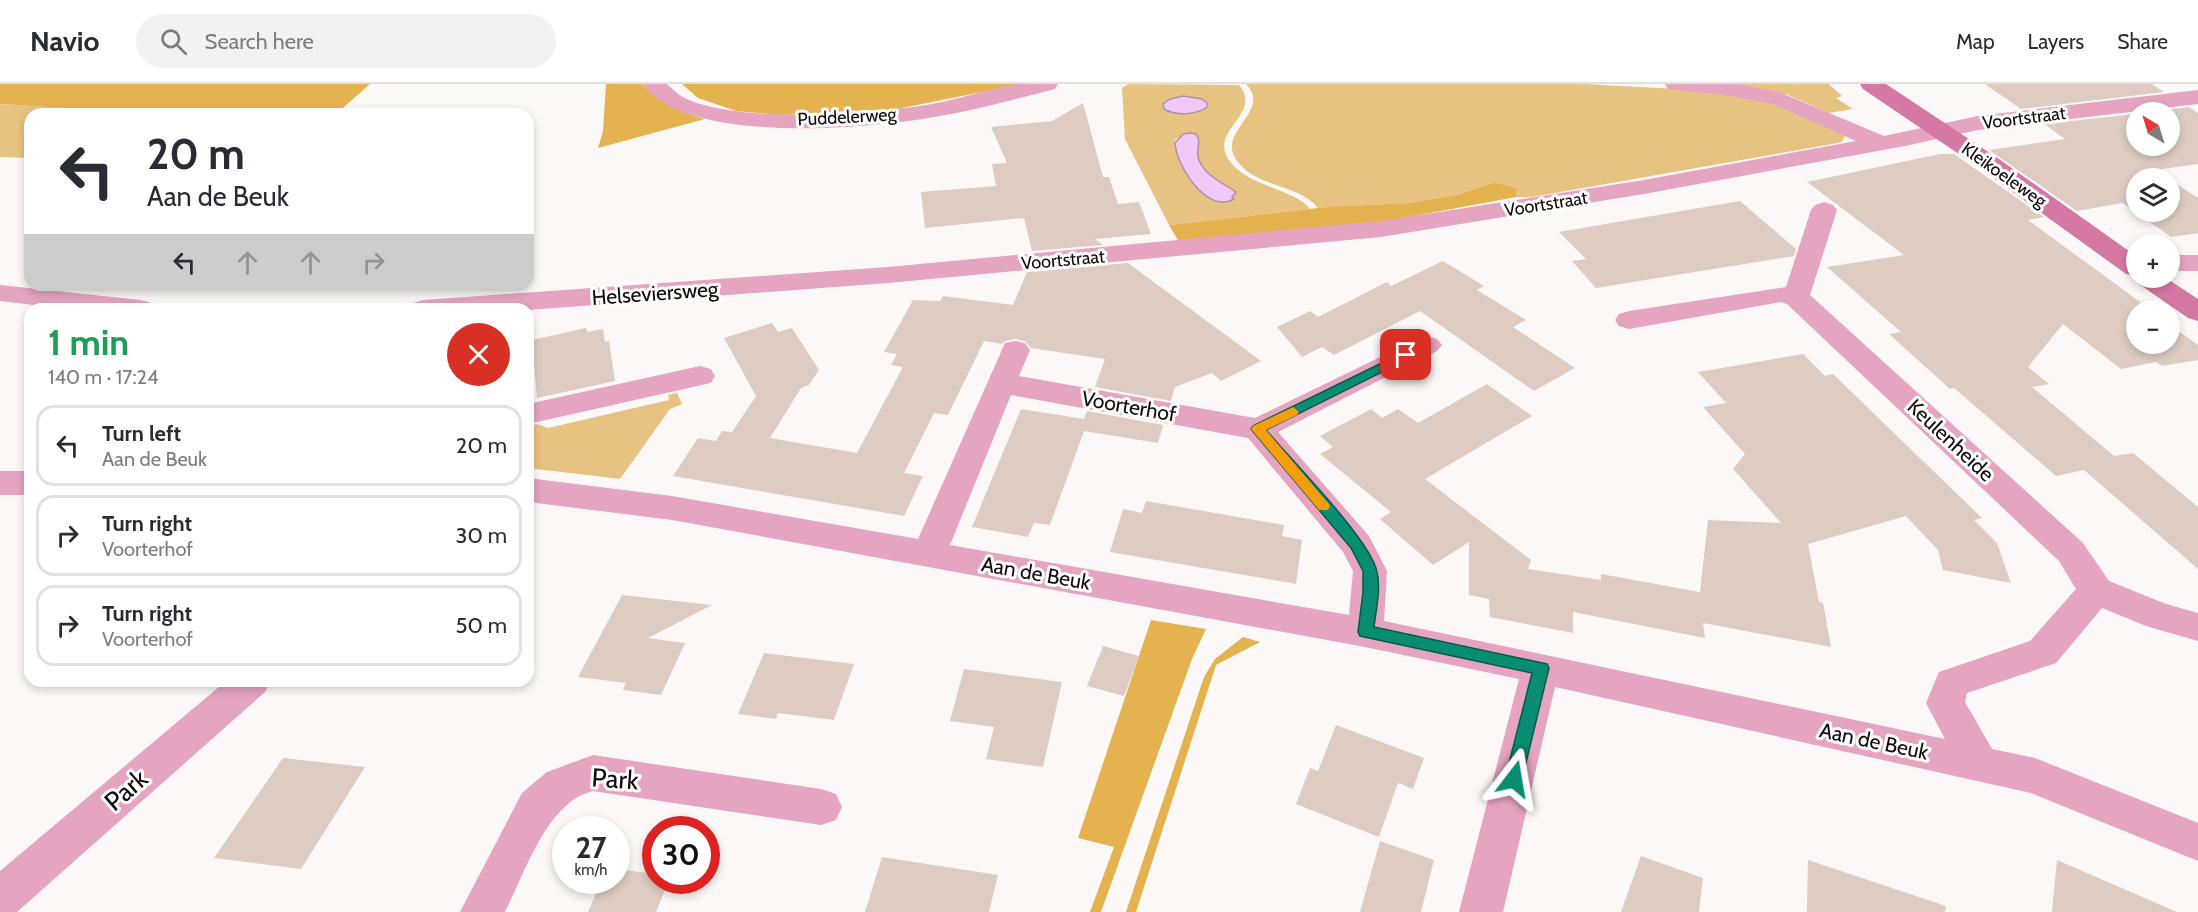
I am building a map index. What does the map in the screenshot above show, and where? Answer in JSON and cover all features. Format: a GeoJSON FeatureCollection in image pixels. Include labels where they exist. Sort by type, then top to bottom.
{"type":"FeatureCollection","features":[{"type":"Feature","properties":{"kind":"street","name":"Puddelerweg"},"geometry":{"type":"LineString","coordinates":[[654,84],[658,90],[676,103],[694,110],[769,121],[801,121],[919,113],[1047,84]]}},
{"type":"Feature","properties":{"kind":"street"},"geometry":{"type":"LineString","coordinates":[[1676,84],[1724,88],[1779,99],[1881,143]]}},
{"type":"Feature","properties":{"kind":"street","name":"Kleikoeleweg"},"geometry":{"type":"LineString","coordinates":[[1871,84],[2126,260]]}},
{"type":"Feature","properties":{"kind":"street"},"geometry":{"type":"LineString","coordinates":[[2188,84],[2198,90]]}},
{"type":"Feature","properties":{"kind":"street","name":"Voortstraat"},"geometry":{"type":"LineString","coordinates":[[888,275],[1381,229],[1633,189],[1978,123],[2198,97]]}},
{"type":"Feature","properties":{"kind":"street"},"geometry":{"type":"LineString","coordinates":[[1629,320],[1781,294],[1796,297],[1824,210]]}},
{"type":"Feature","properties":{"kind":"street"},"geometry":{"type":"LineString","coordinates":[[2180,263],[2198,263]]}},
{"type":"Feature","properties":{"kind":"street","name":"Helseviersweg"},"geometry":{"type":"LineString","coordinates":[[505,303],[888,275]]}},
{"type":"Feature","properties":{"kind":"street","name":"Kleikoeleweg"},"geometry":{"type":"LineString","coordinates":[[2165,288],[2198,312]]}},
{"type":"Feature","properties":{"kind":"street"},"geometry":{"type":"LineString","coordinates":[[0,293],[88,303]]}},
{"type":"Feature","properties":{"kind":"street","name":"Keulenheide"},"geometry":{"type":"LineString","coordinates":[[1796,297],[2071,552],[2096,591]]}},
{"type":"Feature","properties":{"kind":"street"},"geometry":{"type":"LineString","coordinates":[[1365,632],[1370,571],[1357,545],[1258,429],[1427,345]]}},
{"type":"Feature","properties":{"kind":"street"},"geometry":{"type":"LineString","coordinates":[[929,554],[1015,350]]}},
{"type":"Feature","properties":{"kind":"street"},"geometry":{"type":"LineString","coordinates":[[534,413],[700,375]]}},
{"type":"Feature","properties":{"kind":"street","name":"Voorterhof"},"geometry":{"type":"LineString","coordinates":[[1001,383],[1258,429]]}},
{"type":"Feature","properties":{"kind":"street"},"geometry":{"type":"LineString","coordinates":[[0,483],[24,483]]}},
{"type":"Feature","properties":{"kind":"street","name":"Aan de Beuk"},"geometry":{"type":"LineString","coordinates":[[534,490],[672,508],[1365,632],[1541,668],[2035,776],[2198,842]]}},
{"type":"Feature","properties":{"kind":"street"},"geometry":{"type":"LineString","coordinates":[[1979,764],[1945,703],[1952,683],[2043,652],[2096,591],[2159,616],[2198,627]]}},
{"type":"Feature","properties":{"kind":"street"},"geometry":{"type":"LineString","coordinates":[[1480,912],[1541,668]]}},
{"type":"Feature","properties":{"kind":"street","name":"Park"},"geometry":{"type":"LineString","coordinates":[[0,898],[245,687]]}},
{"type":"Feature","properties":{"kind":"street","name":"Park"},"geometry":{"type":"LineString","coordinates":[[482,912],[537,806],[548,793],[577,777],[593,773],[821,807]]}},
{"type":"Feature","properties":{"kind":"shaded area"},"geometry":{"type":"Polygon","coordinates":[[[0,84],[370,84],[343,108],[66,108],[0,104],[0,84]]]}},
{"type":"Feature","properties":{"kind":"shaded area"},"geometry":{"type":"Polygon","coordinates":[[[606,84],[642,84],[671,106],[705,119],[598,148],[603,131],[606,84]]]}},
{"type":"Feature","properties":{"kind":"shaded area"},"geometry":{"type":"Polygon","coordinates":[[[682,84],[1022,84],[892,110],[780,115],[736,111],[698,98],[682,84]]]}},
{"type":"Feature","properties":{"kind":"shaded area"},"geometry":{"type":"Polygon","coordinates":[[[1128,84],[1239,85],[1245,95],[1245,105],[1226,139],[1224,148],[1228,159],[1246,176],[1294,197],[1310,209],[1169,225],[1125,139],[1122,88],[1128,84]],[[1183,96],[1176,97],[1170,112],[1185,113],[1206,101],[1183,96]],[[1183,134],[1175,140],[1190,179],[1195,186],[1212,198],[1223,202],[1232,197],[1234,190],[1213,177],[1200,164],[1196,134],[1183,134]]]}},
{"type":"Feature","properties":{"kind":"shaded area"},"geometry":{"type":"Polygon","coordinates":[[[1246,84],[1584,84],[1696,90],[1767,101],[1845,136],[1842,142],[1832,144],[1532,197],[1516,197],[1517,188],[1495,182],[1457,195],[1408,203],[1318,208],[1299,194],[1253,175],[1235,158],[1232,148],[1234,138],[1253,103],[1252,94],[1246,84]]]}},
{"type":"Feature","properties":{"kind":"shaded area"},"geometry":{"type":"Polygon","coordinates":[[[1737,84],[1829,84],[1842,96],[1836,98],[1853,109],[1829,113],[1788,95],[1737,84]]]}},
{"type":"Feature","properties":{"kind":"shaded area"},"geometry":{"type":"Polygon","coordinates":[[[1183,96],[1202,99],[1207,103],[1207,107],[1198,112],[1186,114],[1164,109],[1163,104],[1170,99],[1183,96]]]}},
{"type":"Feature","properties":{"kind":"shaded area"},"geometry":{"type":"Polygon","coordinates":[[[0,104],[66,108],[24,108],[24,158],[0,157],[0,104]]]}},
{"type":"Feature","properties":{"kind":"shaded area"},"geometry":{"type":"Polygon","coordinates":[[[1190,133],[1198,137],[1198,157],[1204,169],[1236,192],[1232,197],[1234,199],[1224,202],[1214,200],[1204,194],[1187,175],[1175,143],[1183,134],[1190,133]]]}},
{"type":"Feature","properties":{"kind":"shaded area"},"geometry":{"type":"Polygon","coordinates":[[[1495,182],[1517,188],[1516,197],[1382,222],[1180,244],[1169,225],[1327,207],[1408,203],[1457,195],[1495,182]]]}},
{"type":"Feature","properties":{"kind":"shaded area"},"geometry":{"type":"Polygon","coordinates":[[[677,393],[682,404],[670,409],[620,479],[534,469],[534,425],[548,428],[669,400],[668,395],[677,393]]]}},
{"type":"Feature","properties":{"kind":"shaded area"},"geometry":{"type":"Polygon","coordinates":[[[1151,620],[1206,629],[1192,659],[1101,912],[1090,912],[1114,847],[1078,838],[1151,620]]]}},
{"type":"Feature","properties":{"kind":"shaded area"},"geometry":{"type":"Polygon","coordinates":[[[1243,637],[1260,642],[1216,665],[1136,912],[1126,912],[1204,677],[1215,659],[1243,637]]]}},
{"type":"Feature","properties":{"kind":"building"},"geometry":{"type":"Polygon","coordinates":[[[1985,84],[2152,84],[2164,92],[2021,109],[1985,84]]]}},
{"type":"Feature","properties":{"kind":"building"},"geometry":{"type":"Polygon","coordinates":[[[1083,103],[1103,177],[1109,177],[1118,204],[1139,202],[1151,234],[1095,239],[1103,245],[1032,251],[1024,218],[925,228],[921,192],[996,186],[992,164],[1007,163],[991,127],[1052,121],[1083,103]]]}},
{"type":"Feature","properties":{"kind":"building"},"geometry":{"type":"Polygon","coordinates":[[[2189,107],[2198,113],[2198,164],[2169,168],[2126,168],[2126,205],[2123,203],[2077,211],[1989,150],[2065,139],[2044,124],[2126,115],[2126,156],[2180,156],[2180,108],[2189,107]]]}},
{"type":"Feature","properties":{"kind":"building"},"geometry":{"type":"Polygon","coordinates":[[[1940,154],[1954,154],[2044,217],[2028,220],[2137,300],[2126,300],[2126,354],[2180,354],[2180,332],[2198,345],[2198,360],[2162,366],[2156,362],[2121,369],[2063,324],[2028,367],[2049,384],[2032,387],[2114,456],[2133,453],[2198,507],[2198,569],[2084,470],[2056,476],[1954,388],[1950,389],[1889,334],[1901,332],[1827,267],[1904,255],[1807,182],[1940,154]]]}},
{"type":"Feature","properties":{"kind":"building"},"geometry":{"type":"Polygon","coordinates":[[[2180,186],[2198,198],[2198,233],[2180,236],[2167,234],[2150,222],[2180,222],[2180,186]]]}},
{"type":"Feature","properties":{"kind":"building"},"geometry":{"type":"Polygon","coordinates":[[[1740,201],[1796,249],[1794,256],[1596,288],[1572,261],[1586,259],[1559,232],[1740,201]]]}},
{"type":"Feature","properties":{"kind":"building"},"geometry":{"type":"Polygon","coordinates":[[[1443,261],[1484,286],[1477,290],[1526,320],[1513,327],[1575,368],[1534,391],[1420,311],[1334,355],[1322,347],[1302,357],[1277,327],[1310,311],[1318,317],[1387,282],[1391,286],[1443,261]]]}},
{"type":"Feature","properties":{"kind":"building"},"geometry":{"type":"Polygon","coordinates":[[[1128,263],[1261,361],[1221,381],[1212,373],[1175,387],[1171,401],[1095,387],[1105,359],[1031,348],[1025,341],[1015,339],[1002,344],[984,341],[948,415],[934,413],[904,473],[923,476],[904,516],[673,476],[698,438],[716,441],[722,431],[732,432],[756,396],[724,338],[772,323],[778,332],[792,328],[819,370],[809,385],[801,388],[770,438],[857,453],[903,367],[891,365],[897,354],[884,352],[913,300],[940,301],[943,296],[1013,305],[1027,272],[1128,263]]]}},
{"type":"Feature","properties":{"kind":"building"},"geometry":{"type":"Polygon","coordinates":[[[586,328],[587,332],[603,329],[605,342],[609,341],[615,381],[537,398],[534,340],[586,328]]]}},
{"type":"Feature","properties":{"kind":"building"},"geometry":{"type":"Polygon","coordinates":[[[1803,354],[1825,376],[1833,374],[1982,518],[1974,520],[1997,543],[2011,583],[1943,570],[1938,550],[1906,516],[1808,544],[1819,602],[1823,603],[1831,647],[1703,623],[1705,638],[1573,612],[1573,633],[1490,617],[1489,599],[1469,595],[1469,542],[1433,565],[1380,519],[1391,512],[1320,454],[1333,447],[1320,436],[1371,409],[1382,418],[1398,409],[1418,423],[1487,384],[1532,416],[1425,479],[1531,560],[1528,569],[1601,580],[1601,574],[1700,592],[1708,520],[1781,523],[1733,469],[1745,454],[1703,407],[1726,403],[1698,372],[1803,354]]]}},
{"type":"Feature","properties":{"kind":"building"},"geometry":{"type":"Polygon","coordinates":[[[1021,409],[1084,419],[1087,411],[1163,425],[1158,443],[1084,431],[1050,525],[1034,523],[1028,537],[972,527],[1021,409]]]}},
{"type":"Feature","properties":{"kind":"building"},"geometry":{"type":"Polygon","coordinates":[[[1146,501],[1284,525],[1282,536],[1302,540],[1296,584],[1110,552],[1123,509],[1142,513],[1146,501]]]}},
{"type":"Feature","properties":{"kind":"building"},"geometry":{"type":"Polygon","coordinates":[[[622,595],[712,605],[648,638],[685,643],[661,695],[623,690],[626,683],[578,677],[622,595]]]}},
{"type":"Feature","properties":{"kind":"building"},"geometry":{"type":"Polygon","coordinates":[[[1103,646],[1139,656],[1124,696],[1087,686],[1103,646]]]}},
{"type":"Feature","properties":{"kind":"building"},"geometry":{"type":"Polygon","coordinates":[[[764,653],[854,664],[834,720],[778,713],[776,719],[738,714],[764,653]]]}},
{"type":"Feature","properties":{"kind":"building"},"geometry":{"type":"Polygon","coordinates":[[[964,669],[1062,682],[1043,767],[986,759],[994,727],[950,721],[964,669]]]}},
{"type":"Feature","properties":{"kind":"building"},"geometry":{"type":"Polygon","coordinates":[[[1336,725],[1424,758],[1413,789],[1398,783],[1379,837],[1296,804],[1310,768],[1318,771],[1336,725]]]}},
{"type":"Feature","properties":{"kind":"building"},"geometry":{"type":"Polygon","coordinates":[[[283,758],[365,767],[301,869],[214,858],[283,758]]]}},
{"type":"Feature","properties":{"kind":"building"},"geometry":{"type":"Polygon","coordinates":[[[1380,841],[1434,860],[1421,912],[1360,912],[1380,841]]]}},
{"type":"Feature","properties":{"kind":"building"},"geometry":{"type":"Polygon","coordinates":[[[1641,856],[1703,878],[1699,912],[1621,912],[1641,856]]]}},
{"type":"Feature","properties":{"kind":"building"},"geometry":{"type":"Polygon","coordinates":[[[882,857],[998,875],[989,912],[865,912],[882,857]]]}},
{"type":"Feature","properties":{"kind":"building"},"geometry":{"type":"Polygon","coordinates":[[[1808,860],[1946,906],[1945,912],[1807,912],[1808,860]]]}},
{"type":"Feature","properties":{"kind":"building"},"geometry":{"type":"Polygon","coordinates":[[[2057,860],[2177,912],[2052,912],[2057,860]]]}},
{"type":"Feature","properties":{"kind":"building"},"geometry":{"type":"Polygon","coordinates":[[[630,871],[642,872],[642,894],[663,894],[656,912],[588,912],[596,894],[630,894],[630,871]]]}},
{"type":"Feature","properties":{"kind":"slow traffic"},"geometry":{"type":"LineString","coordinates":[[1293,412],[1258,429],[1323,506]]}},
{"type":"Feature","properties":{"kind":"route"},"geometry":{"type":"LineString","coordinates":[[1406,355],[1258,429],[1357,545],[1370,571],[1365,632],[1541,668],[1514,779]]}}]}
